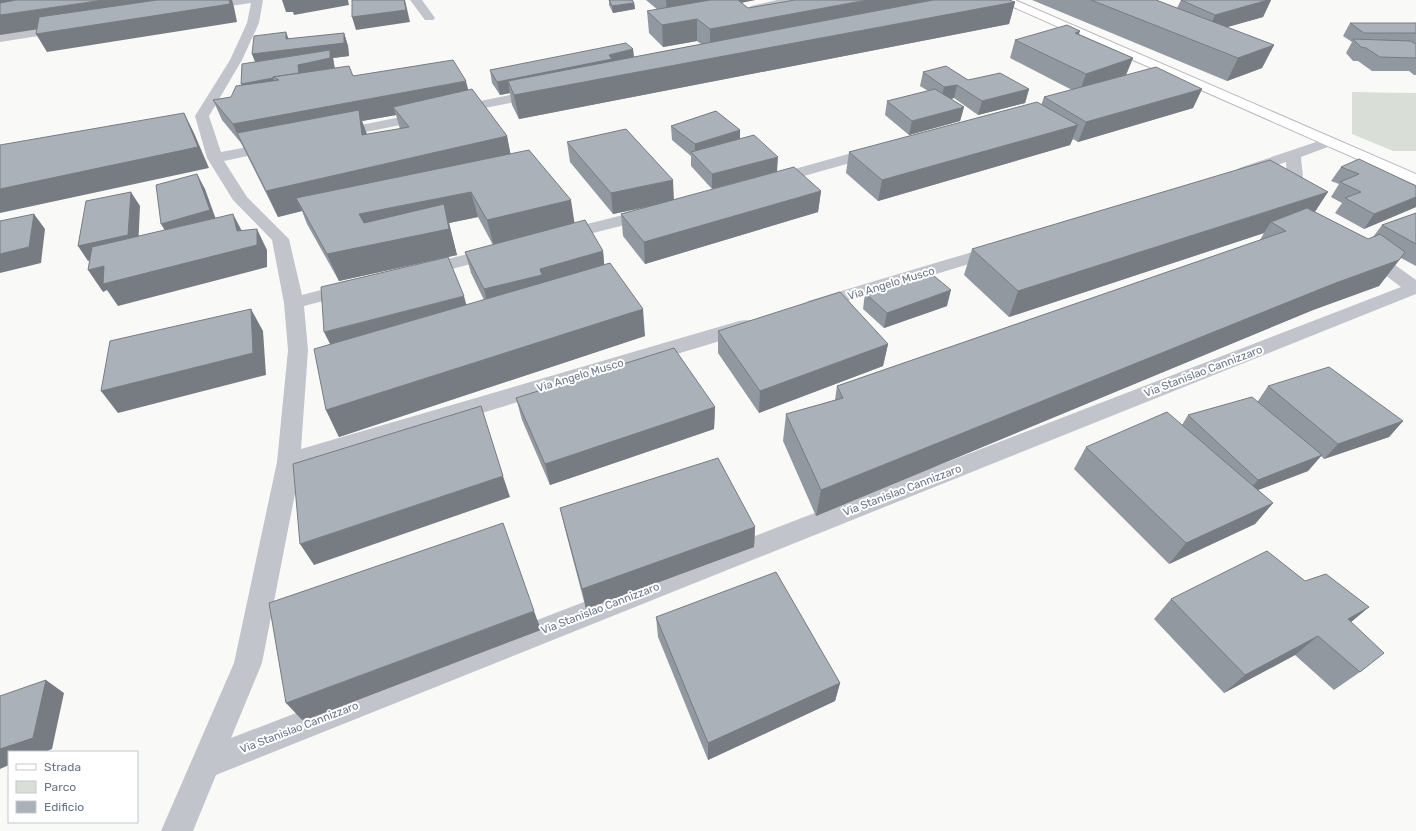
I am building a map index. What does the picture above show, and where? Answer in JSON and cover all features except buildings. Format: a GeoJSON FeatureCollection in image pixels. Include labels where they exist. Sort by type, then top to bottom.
{"type":"FeatureCollection","features":[{"type":"Feature","properties":{"kind":"main road"},"geometry":{"type":"LineString","coordinates":[[1006,0],[1416,180]]}},
{"type":"Feature","properties":{"kind":"street"},"geometry":{"type":"LineString","coordinates":[[194,8],[248,0]]}},
{"type":"Feature","properties":{"kind":"street"},"geometry":{"type":"LineString","coordinates":[[177,831],[248,663],[289,462],[298,350],[294,302],[280,239],[241,200],[215,158],[202,116],[236,60],[253,23],[257,0]]}},
{"type":"Feature","properties":{"kind":"street"},"geometry":{"type":"LineString","coordinates":[[416,0],[430,18]]}},
{"type":"Feature","properties":{"kind":"street"},"geometry":{"type":"LineString","coordinates":[[740,11],[793,0]]}},
{"type":"Feature","properties":{"kind":"street"},"geometry":{"type":"LineString","coordinates":[[991,3],[1006,0]]}},
{"type":"Feature","properties":{"kind":"street"},"geometry":{"type":"LineString","coordinates":[[0,38],[78,26]]}},
{"type":"Feature","properties":{"kind":"street"},"geometry":{"type":"LineString","coordinates":[[1147,78],[1170,72]]}},
{"type":"Feature","properties":{"kind":"street"},"geometry":{"type":"LineString","coordinates":[[325,136],[552,91]]}},
{"type":"Feature","properties":{"kind":"street"},"geometry":{"type":"LineString","coordinates":[[1225,177],[1328,142]]}},
{"type":"Feature","properties":{"kind":"street"},"geometry":{"type":"LineString","coordinates":[[215,158],[286,144]]}},
{"type":"Feature","properties":{"kind":"street"},"geometry":{"type":"LineString","coordinates":[[756,184],[894,147]]}},
{"type":"Feature","properties":{"kind":"street"},"geometry":{"type":"LineString","coordinates":[[1293,155],[1295,183],[1292,202],[1311,216]]}},
{"type":"Feature","properties":{"kind":"street"},"geometry":{"type":"LineString","coordinates":[[549,239],[664,209]]}},
{"type":"Feature","properties":{"kind":"street","name":"Via Stanislao Cannizzaro"},"geometry":{"type":"LineString","coordinates":[[205,764],[1415,288],[1350,243]]}},
{"type":"Feature","properties":{"kind":"street","name":"Via Angelo Musco"},"geometry":{"type":"LineString","coordinates":[[801,309],[1014,244]]}},
{"type":"Feature","properties":{"kind":"street"},"geometry":{"type":"LineString","coordinates":[[410,274],[510,249]]}},
{"type":"Feature","properties":{"kind":"street"},"geometry":{"type":"LineString","coordinates":[[294,302],[364,285]]}},
{"type":"Feature","properties":{"kind":"street","name":"Via Angelo Musco"},"geometry":{"type":"LineString","coordinates":[[289,462],[763,321]]}},
{"type":"Feature","properties":{"kind":"green space"},"geometry":{"type":"Polygon","coordinates":[[[1352,92],[1416,93],[1416,151],[1393,151],[1352,134],[1352,92]]]}}]}
